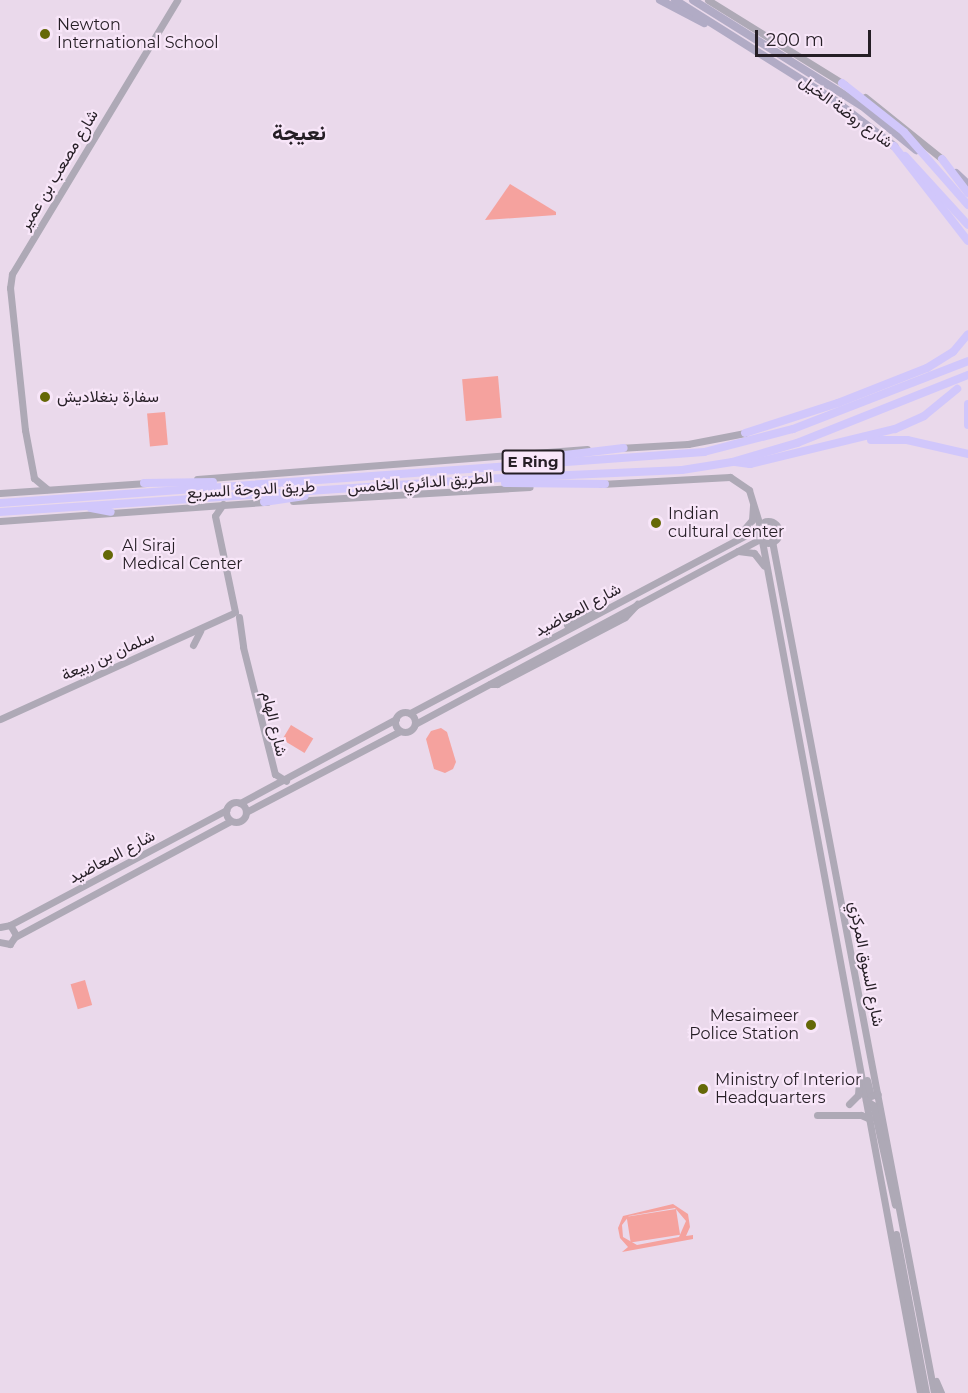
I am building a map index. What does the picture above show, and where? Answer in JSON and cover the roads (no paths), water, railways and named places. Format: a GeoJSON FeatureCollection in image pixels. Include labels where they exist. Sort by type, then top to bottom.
{"type":"FeatureCollection","features":[{"type":"Feature","properties":{"kind":"highway"},"geometry":{"type":"LineString","coordinates":[[842,83],[897,126],[920,153]]}},
{"type":"Feature","properties":{"kind":"highway"},"geometry":{"type":"LineString","coordinates":[[894,146],[968,241]]}},
{"type":"Feature","properties":{"kind":"highway","name":"شارع روضة الخيل"},"geometry":{"type":"LineString","coordinates":[[894,146],[968,225]]}},
{"type":"Feature","properties":{"kind":"highway","name":"شارع روضة الخيل"},"geometry":{"type":"LineString","coordinates":[[920,153],[968,205]]}},
{"type":"Feature","properties":{"kind":"highway"},"geometry":{"type":"LineString","coordinates":[[942,159],[968,193]]}},
{"type":"Feature","properties":{"kind":"highway"},"geometry":{"type":"LineString","coordinates":[[745,433],[838,404],[927,368],[952,352],[968,334]]}},
{"type":"Feature","properties":{"kind":"highway","name":"الطريق الدائري الخامس"},"geometry":{"type":"LineString","coordinates":[[0,502],[538,461],[653,457],[734,446],[794,429],[968,361]]}},
{"type":"Feature","properties":{"kind":"highway","name":"الطريق الدائري الخامس"},"geometry":{"type":"LineString","coordinates":[[0,512],[481,479],[666,471],[732,462],[866,418],[968,375]]}},
{"type":"Feature","properties":{"kind":"highway"},"geometry":{"type":"LineString","coordinates":[[732,462],[750,464],[841,444],[915,421],[957,389]]}},
{"type":"Feature","properties":{"kind":"highway"},"geometry":{"type":"LineString","coordinates":[[968,404],[968,425]]}},
{"type":"Feature","properties":{"kind":"highway"},"geometry":{"type":"LineString","coordinates":[[841,444],[907,440],[968,454]]}},
{"type":"Feature","properties":{"kind":"highway"},"geometry":{"type":"LineString","coordinates":[[538,461],[624,448]]}},
{"type":"Feature","properties":{"kind":"highway"},"geometry":{"type":"LineString","coordinates":[[481,479],[497,483],[605,484]]}},
{"type":"Feature","properties":{"kind":"highway"},"geometry":{"type":"LineString","coordinates":[[144,483],[270,483]]}},
{"type":"Feature","properties":{"kind":"highway"},"geometry":{"type":"LineString","coordinates":[[264,502],[346,492],[354,487]]}},
{"type":"Feature","properties":{"kind":"highway"},"geometry":{"type":"LineString","coordinates":[[79,506],[111,512]]}},
{"type":"Feature","properties":{"kind":"main road"},"geometry":{"type":"LineString","coordinates":[[660,0],[740,40]]}},
{"type":"Feature","properties":{"kind":"main road","name":"شارع روضة الخيل"},"geometry":{"type":"LineString","coordinates":[[675,0],[843,106],[894,146]]}},
{"type":"Feature","properties":{"kind":"main road","name":"شارع روضة الخيل"},"geometry":{"type":"LineString","coordinates":[[693,0],[862,106],[920,153]]}},
{"type":"Feature","properties":{"kind":"main road"},"geometry":{"type":"LineString","coordinates":[[942,159],[968,184]]}},
{"type":"Feature","properties":{"kind":"street","name":"شارع مصعب بن عمير"},"geometry":{"type":"LineString","coordinates":[[33,473],[10,292],[12,274],[177,0]]}},
{"type":"Feature","properties":{"kind":"street","name":"شارع روضة الخيل"},"geometry":{"type":"LineString","coordinates":[[708,0],[895,117],[942,159]]}},
{"type":"Feature","properties":{"kind":"street","name":"طريق الدوحة السريع"},"geometry":{"type":"LineString","coordinates":[[0,493],[688,444],[745,433]]}},
{"type":"Feature","properties":{"kind":"street"},"geometry":{"type":"LineString","coordinates":[[33,473],[36,482],[49,490]]}},
{"type":"Feature","properties":{"kind":"street"},"geometry":{"type":"LineString","coordinates":[[19,492],[30,483],[33,473]]}},
{"type":"Feature","properties":{"kind":"street","name":"طريق الدوحة السريع"},"geometry":{"type":"LineString","coordinates":[[0,521],[202,505],[730,477],[744,483],[754,501],[759,527]]}},
{"type":"Feature","properties":{"kind":"street"},"geometry":{"type":"LineString","coordinates":[[730,542],[750,524],[754,501]]}},
{"type":"Feature","properties":{"kind":"street"},"geometry":{"type":"LineString","coordinates":[[202,505],[215,516],[224,504]]}},
{"type":"Feature","properties":{"kind":"street","name":"شارع الهام"},"geometry":{"type":"LineString","coordinates":[[215,516],[235,615],[275,774],[286,781]]}},
{"type":"Feature","properties":{"kind":"street"},"geometry":{"type":"LineString","coordinates":[[766,521],[776,524],[778,534],[772,541],[761,540],[759,527],[766,521]]}},
{"type":"Feature","properties":{"kind":"street","name":"شارع المعاضيد"},"geometry":{"type":"LineString","coordinates":[[410,713],[759,527]]}},
{"type":"Feature","properties":{"kind":"street","name":"شارع المعاضيد"},"geometry":{"type":"LineString","coordinates":[[415,724],[732,552],[761,540]]}},
{"type":"Feature","properties":{"kind":"street","name":"شارع السوق المركزي"},"geometry":{"type":"LineString","coordinates":[[761,540],[920,1393]]}},
{"type":"Feature","properties":{"kind":"street","name":"شارع السوق المركزي"},"geometry":{"type":"LineString","coordinates":[[772,541],[934,1393]]}},
{"type":"Feature","properties":{"kind":"street"},"geometry":{"type":"LineString","coordinates":[[732,552],[758,556],[770,589]]}},
{"type":"Feature","properties":{"kind":"street"},"geometry":{"type":"LineString","coordinates":[[487,684],[497,684],[625,617],[637,604]]}},
{"type":"Feature","properties":{"kind":"street","name":"سلمان بن ربيعة"},"geometry":{"type":"LineString","coordinates":[[0,719],[235,615]]}},
{"type":"Feature","properties":{"kind":"street"},"geometry":{"type":"LineString","coordinates":[[193,645],[201,630]]}},
{"type":"Feature","properties":{"kind":"street"},"geometry":{"type":"LineString","coordinates":[[548,657],[552,649]]}},
{"type":"Feature","properties":{"kind":"street","name":"شارع الهام"},"geometry":{"type":"LineString","coordinates":[[248,665],[273,779],[271,789]]}},
{"type":"Feature","properties":{"kind":"street"},"geometry":{"type":"LineString","coordinates":[[400,713],[410,713],[415,724],[408,732],[400,731],[246,812],[241,821],[230,820],[226,810],[230,805],[271,789],[396,718],[400,713]]}},
{"type":"Feature","properties":{"kind":"street"},"geometry":{"type":"LineString","coordinates":[[396,718],[400,731]]}},
{"type":"Feature","properties":{"kind":"street"},"geometry":{"type":"LineString","coordinates":[[240,803],[246,812]]}},
{"type":"Feature","properties":{"kind":"street","name":"شارع المعاضيد"},"geometry":{"type":"LineString","coordinates":[[10,926],[226,810]]}},
{"type":"Feature","properties":{"kind":"street","name":"شارع المعاضيد"},"geometry":{"type":"LineString","coordinates":[[0,942],[10,944],[15,937],[230,820]]}},
{"type":"Feature","properties":{"kind":"street"},"geometry":{"type":"LineString","coordinates":[[0,927],[10,926],[15,937]]}},
{"type":"Feature","properties":{"kind":"street"},"geometry":{"type":"LineString","coordinates":[[841,1000],[849,1007]]}},
{"type":"Feature","properties":{"kind":"street"},"geometry":{"type":"LineString","coordinates":[[852,1026],[859,1035],[870,1094],[878,1094]]}},
{"type":"Feature","properties":{"kind":"street"},"geometry":{"type":"LineString","coordinates":[[849,1104],[859,1092],[856,1043]]}},
{"type":"Feature","properties":{"kind":"street"},"geometry":{"type":"LineString","coordinates":[[866,1100],[873,1105],[893,1199],[900,1212]]}},
{"type":"Feature","properties":{"kind":"street"},"geometry":{"type":"LineString","coordinates":[[818,1115],[861,1115],[870,1119]]}},
{"type":"Feature","properties":{"kind":"street"},"geometry":{"type":"LineString","coordinates":[[888,1212],[898,1245],[926,1393]]}},
{"type":"Feature","properties":{"kind":"street"},"geometry":{"type":"LineString","coordinates":[[928,1359],[941,1393]]}},
{"type":"Feature","properties":{"kind":"street"},"geometry":{"type":"LineString","coordinates":[[915,1393],[917,1379]]}},
{"type":"Feature","properties":{"kind":"place","name":"Newton International School"},"geometry":{"type":"Point","coordinates":[45,34]}},
{"type":"Feature","properties":{"kind":"place","name":"سفارة بنغلاديش"},"geometry":{"type":"Point","coordinates":[45,397]}},
{"type":"Feature","properties":{"kind":"place","name":"Indian cultural center"},"geometry":{"type":"Point","coordinates":[656,523]}},
{"type":"Feature","properties":{"kind":"place","name":"Al Siraj Medical Center"},"geometry":{"type":"Point","coordinates":[108,555]}},
{"type":"Feature","properties":{"kind":"place","name":"Mesaimeer Police Station"},"geometry":{"type":"Point","coordinates":[811,1025]}},
{"type":"Feature","properties":{"kind":"place","name":"Ministry of Interior Headquarters"},"geometry":{"type":"Point","coordinates":[703,1089]}},
{"type":"Feature","properties":{"kind":"district","name":"نعيجة"},"geometry":{"type":"Point","coordinates":[299,133]}}]}
